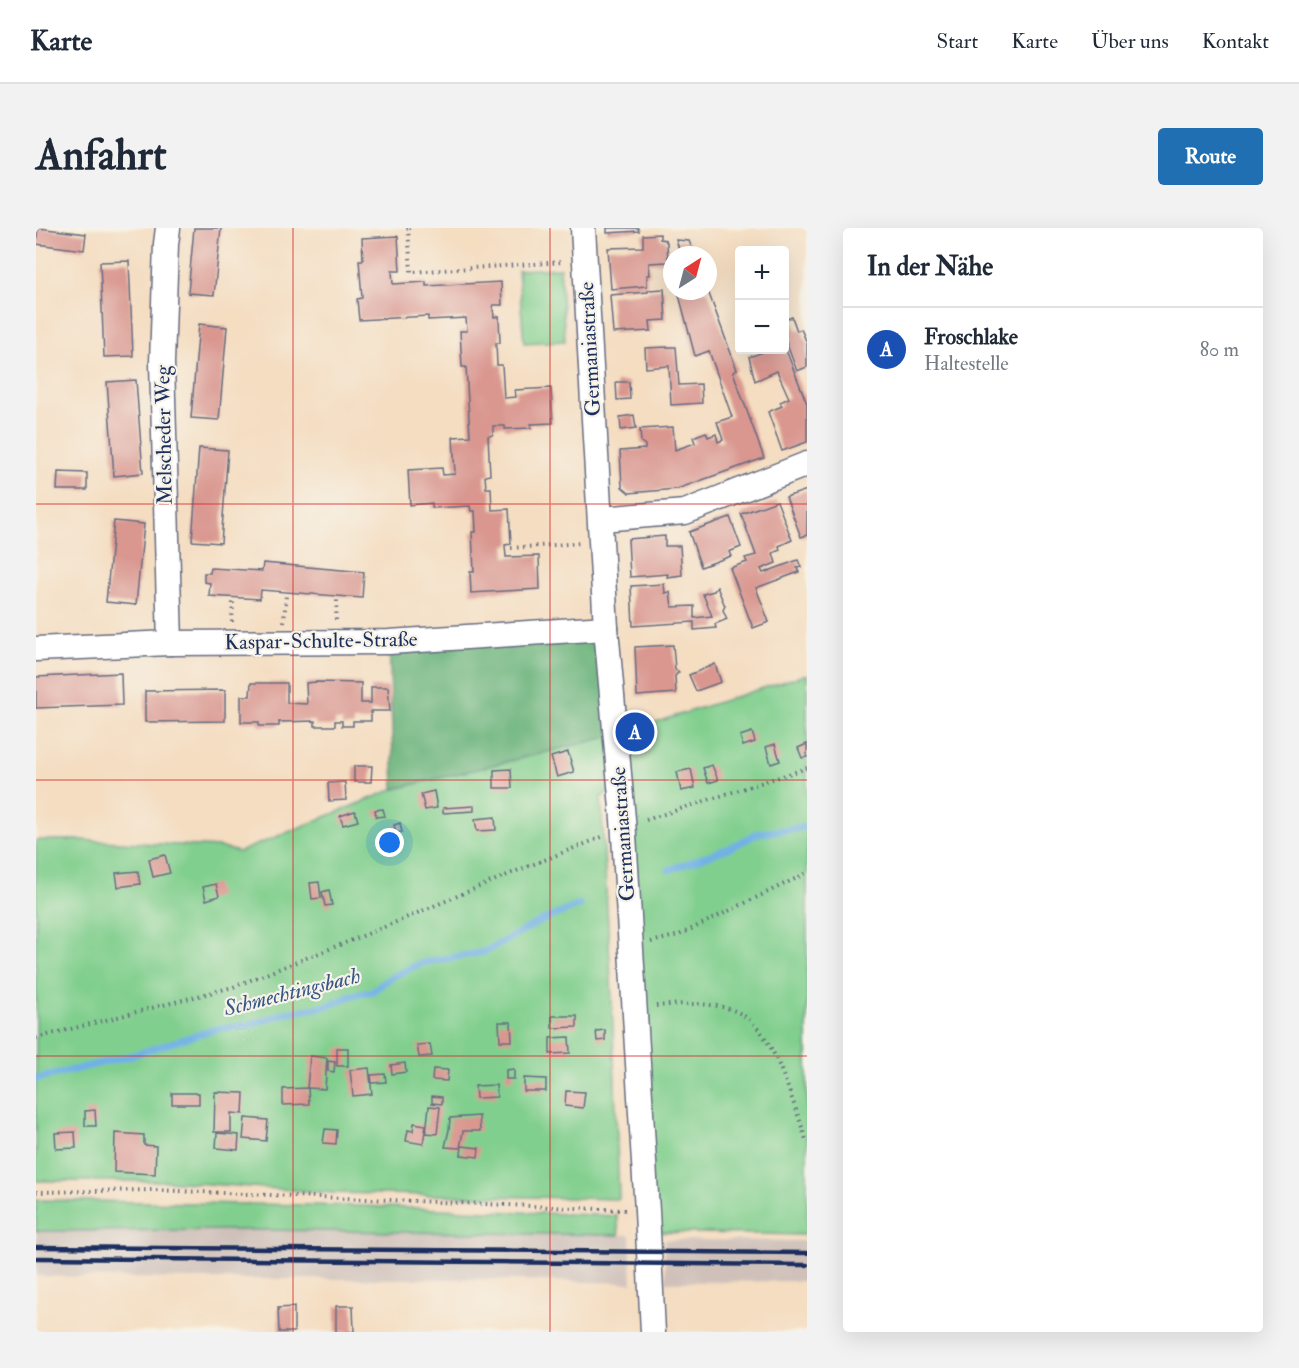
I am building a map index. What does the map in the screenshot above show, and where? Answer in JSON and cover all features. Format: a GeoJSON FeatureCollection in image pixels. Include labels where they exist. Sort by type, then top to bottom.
{"type":"FeatureCollection","features":[{"type":"Feature","properties":{"kind":"street","name":"Melscheder Weg"},"geometry":{"type":"LineString","coordinates":[[168,228],[162,363],[170,643]]}},
{"type":"Feature","properties":{"kind":"street","name":"Germaniastraße"},"geometry":{"type":"LineString","coordinates":[[583,228],[606,628],[623,819],[635,1007],[652,1332]]}},
{"type":"Feature","properties":{"kind":"street"},"geometry":{"type":"LineString","coordinates":[[601,519],[685,512],[807,464]]}},
{"type":"Feature","properties":{"kind":"street","name":"Kaspar-Schulte-Straße"},"geometry":{"type":"LineString","coordinates":[[36,649],[170,643],[363,643],[606,628]]}},
{"type":"Feature","properties":{"kind":"path"},"geometry":{"type":"LineString","coordinates":[[408,228],[411,272],[566,261]]}},
{"type":"Feature","properties":{"kind":"path"},"geometry":{"type":"LineString","coordinates":[[511,548],[584,543]]}},
{"type":"Feature","properties":{"kind":"path"},"geometry":{"type":"LineString","coordinates":[[284,629],[286,596]]}},
{"type":"Feature","properties":{"kind":"path"},"geometry":{"type":"LineString","coordinates":[[335,629],[337,600]]}},
{"type":"Feature","properties":{"kind":"path"},"geometry":{"type":"LineString","coordinates":[[231,629],[233,601]]}},
{"type":"Feature","properties":{"kind":"path"},"geometry":{"type":"LineString","coordinates":[[640,822],[807,768]]}},
{"type":"Feature","properties":{"kind":"path"},"geometry":{"type":"LineString","coordinates":[[36,1038],[233,987],[370,933],[610,833]]}},
{"type":"Feature","properties":{"kind":"path"},"geometry":{"type":"LineString","coordinates":[[630,947],[679,935],[807,873]]}},
{"type":"Feature","properties":{"kind":"path"},"geometry":{"type":"LineString","coordinates":[[635,1007],[690,1004],[727,1008],[754,1024],[773,1050],[807,1141]]}},
{"type":"Feature","properties":{"kind":"path"},"geometry":{"type":"LineString","coordinates":[[36,1192],[154,1190],[647,1211]]}},
{"type":"Feature","properties":{"kind":"shaded area"},"geometry":{"type":"Polygon","coordinates":[[[261,1230],[630,1235],[632,1283],[476,1279],[183,1279],[36,1276],[36,1231],[261,1230]]]}},
{"type":"Feature","properties":{"kind":"shaded area"},"geometry":{"type":"Polygon","coordinates":[[[664,1240],[807,1241],[807,1281],[666,1282],[664,1240]]]}},
{"type":"Feature","properties":{"kind":"green space"},"geometry":{"type":"Polygon","coordinates":[[[560,268],[565,341],[524,343],[518,270],[560,268]]]}},
{"type":"Feature","properties":{"kind":"green space"},"geometry":{"type":"Polygon","coordinates":[[[606,628],[616,735],[394,789],[389,642],[606,628]]]}},
{"type":"Feature","properties":{"kind":"green space"},"geometry":{"type":"Polygon","coordinates":[[[807,674],[807,1235],[648,1232],[620,786],[601,797],[612,999],[619,1199],[335,1193],[167,1181],[36,1181],[36,840],[219,847],[239,852],[394,789],[616,735],[807,674]]]}},
{"type":"Feature","properties":{"kind":"green space"},"geometry":{"type":"Polygon","coordinates":[[[36,1200],[359,1206],[617,1216],[619,1235],[261,1230],[36,1231],[36,1200]]]}},
{"type":"Feature","properties":{"kind":"building"},"geometry":{"type":"Polygon","coordinates":[[[38,228],[86,234],[84,250],[36,244],[38,228]]]}},
{"type":"Feature","properties":{"kind":"building"},"geometry":{"type":"Polygon","coordinates":[[[194,228],[221,228],[214,295],[188,293],[194,228]]]}},
{"type":"Feature","properties":{"kind":"building"},"geometry":{"type":"Polygon","coordinates":[[[607,228],[638,228],[639,231],[607,233],[607,228]]]}},
{"type":"Feature","properties":{"kind":"building"},"geometry":{"type":"Polygon","coordinates":[[[660,234],[660,239],[666,240],[667,246],[663,246],[663,262],[649,263],[650,275],[647,275],[647,286],[611,289],[608,248],[643,247],[643,235],[660,234]]]}},
{"type":"Feature","properties":{"kind":"building"},"geometry":{"type":"Polygon","coordinates":[[[398,236],[400,271],[392,271],[393,284],[426,282],[426,286],[501,282],[502,305],[493,305],[494,317],[499,316],[500,343],[496,343],[497,365],[502,365],[504,398],[516,397],[515,390],[551,388],[553,423],[531,424],[531,428],[505,429],[505,426],[493,426],[493,435],[488,436],[490,475],[485,476],[486,488],[491,488],[492,510],[509,509],[511,544],[505,545],[506,557],[539,556],[540,589],[471,593],[470,572],[474,572],[472,532],[476,532],[475,511],[471,511],[470,506],[432,508],[432,503],[410,505],[408,470],[442,468],[443,475],[455,474],[453,437],[470,436],[466,367],[462,367],[460,331],[467,331],[466,318],[428,320],[428,316],[359,320],[357,299],[362,298],[359,260],[363,260],[362,238],[398,236]]]}},
{"type":"Feature","properties":{"kind":"building"},"geometry":{"type":"Polygon","coordinates":[[[676,240],[689,241],[691,246],[678,246],[676,240]]]}},
{"type":"Feature","properties":{"kind":"building"},"geometry":{"type":"Polygon","coordinates":[[[129,261],[133,356],[104,357],[100,262],[129,261]]]}},
{"type":"Feature","properties":{"kind":"building"},"geometry":{"type":"Polygon","coordinates":[[[663,289],[666,320],[650,321],[651,331],[613,333],[610,295],[648,292],[648,290],[663,289]]]}},
{"type":"Feature","properties":{"kind":"building"},"geometry":{"type":"Polygon","coordinates":[[[680,300],[711,300],[737,370],[733,372],[764,458],[677,489],[629,493],[622,487],[620,451],[645,449],[645,445],[641,442],[640,429],[673,427],[675,450],[695,443],[693,437],[706,432],[708,437],[716,434],[718,442],[723,440],[717,422],[732,417],[709,351],[695,356],[680,300]]]}},
{"type":"Feature","properties":{"kind":"building"},"geometry":{"type":"Polygon","coordinates":[[[792,317],[797,331],[801,329],[807,343],[807,367],[797,371],[789,350],[789,318],[792,317]]]}},
{"type":"Feature","properties":{"kind":"building"},"geometry":{"type":"Polygon","coordinates":[[[199,324],[227,327],[219,420],[191,418],[199,324]]]}},
{"type":"Feature","properties":{"kind":"building"},"geometry":{"type":"Polygon","coordinates":[[[676,347],[679,385],[701,384],[702,403],[671,405],[669,366],[646,368],[645,348],[676,347]]]}},
{"type":"Feature","properties":{"kind":"building"},"geometry":{"type":"Polygon","coordinates":[[[758,354],[788,354],[807,404],[807,442],[782,451],[768,412],[782,406],[780,402],[789,398],[777,371],[755,381],[749,357],[758,354]]]}},
{"type":"Feature","properties":{"kind":"building"},"geometry":{"type":"Polygon","coordinates":[[[136,380],[143,473],[114,476],[107,382],[136,380]]]}},
{"type":"Feature","properties":{"kind":"building"},"geometry":{"type":"Polygon","coordinates":[[[616,382],[629,382],[630,399],[617,400],[616,382]]]}},
{"type":"Feature","properties":{"kind":"building"},"geometry":{"type":"Polygon","coordinates":[[[634,415],[636,428],[621,430],[620,417],[634,415]]]}},
{"type":"Feature","properties":{"kind":"building"},"geometry":{"type":"Polygon","coordinates":[[[199,448],[228,450],[221,543],[192,541],[199,448]]]}},
{"type":"Feature","properties":{"kind":"building"},"geometry":{"type":"Polygon","coordinates":[[[58,472],[87,473],[87,490],[57,490],[58,472]]]}},
{"type":"Feature","properties":{"kind":"building"},"geometry":{"type":"Polygon","coordinates":[[[807,490],[807,535],[801,537],[786,497],[807,490]]]}},
{"type":"Feature","properties":{"kind":"building"},"geometry":{"type":"Polygon","coordinates":[[[777,501],[792,540],[779,546],[780,550],[773,553],[776,563],[761,569],[763,573],[798,560],[801,567],[797,568],[799,572],[756,588],[769,622],[753,628],[730,568],[747,562],[745,558],[756,555],[741,514],[777,501]]]}},
{"type":"Feature","properties":{"kind":"building"},"geometry":{"type":"Polygon","coordinates":[[[730,517],[741,547],[729,552],[731,556],[701,567],[689,532],[730,517]]]}},
{"type":"Feature","properties":{"kind":"building"},"geometry":{"type":"Polygon","coordinates":[[[114,521],[144,524],[136,605],[106,602],[114,521]]]}},
{"type":"Feature","properties":{"kind":"building"},"geometry":{"type":"Polygon","coordinates":[[[665,536],[665,546],[680,546],[682,575],[630,577],[628,539],[665,536]]]}},
{"type":"Feature","properties":{"kind":"building"},"geometry":{"type":"Polygon","coordinates":[[[263,563],[364,572],[362,598],[261,590],[260,599],[209,596],[210,583],[204,582],[204,573],[210,573],[211,568],[262,571],[263,563]]]}},
{"type":"Feature","properties":{"kind":"building"},"geometry":{"type":"Polygon","coordinates":[[[664,584],[665,593],[670,592],[672,607],[694,606],[694,618],[712,616],[703,594],[714,591],[717,587],[725,606],[723,610],[727,619],[715,624],[716,628],[694,630],[694,622],[633,626],[631,586],[664,584]]]}},
{"type":"Feature","properties":{"kind":"building"},"geometry":{"type":"Polygon","coordinates":[[[673,645],[675,669],[679,672],[675,676],[676,693],[637,696],[635,647],[673,645]]]}},
{"type":"Feature","properties":{"kind":"building"},"geometry":{"type":"Polygon","coordinates":[[[715,664],[721,682],[696,691],[689,675],[715,664]]]}},
{"type":"Feature","properties":{"kind":"building"},"geometry":{"type":"Polygon","coordinates":[[[121,673],[122,705],[36,708],[36,677],[121,673]]]}},
{"type":"Feature","properties":{"kind":"building"},"geometry":{"type":"Polygon","coordinates":[[[251,683],[287,683],[287,703],[307,704],[306,683],[361,683],[361,703],[371,703],[371,687],[388,687],[390,711],[371,711],[371,721],[353,721],[353,726],[342,726],[342,721],[335,721],[335,726],[315,726],[315,721],[279,722],[279,726],[259,726],[259,722],[241,722],[241,696],[250,696],[251,683]]]}},
{"type":"Feature","properties":{"kind":"building"},"geometry":{"type":"Polygon","coordinates":[[[225,690],[225,721],[145,722],[145,691],[225,690]]]}},
{"type":"Feature","properties":{"kind":"building"},"geometry":{"type":"Polygon","coordinates":[[[752,732],[755,742],[743,746],[740,736],[752,732]]]}},
{"type":"Feature","properties":{"kind":"building"},"geometry":{"type":"Polygon","coordinates":[[[775,744],[780,761],[771,764],[766,747],[775,744]]]}},
{"type":"Feature","properties":{"kind":"building"},"geometry":{"type":"Polygon","coordinates":[[[807,744],[807,757],[802,758],[798,748],[807,744]]]}},
{"type":"Feature","properties":{"kind":"building"},"geometry":{"type":"Polygon","coordinates":[[[568,752],[574,772],[557,777],[551,757],[568,752]]]}},
{"type":"Feature","properties":{"kind":"building"},"geometry":{"type":"Polygon","coordinates":[[[712,765],[718,780],[708,783],[703,768],[712,765]]]}},
{"type":"Feature","properties":{"kind":"building"},"geometry":{"type":"Polygon","coordinates":[[[354,766],[372,766],[371,782],[354,782],[354,766]]]}},
{"type":"Feature","properties":{"kind":"building"},"geometry":{"type":"Polygon","coordinates":[[[511,769],[512,788],[494,788],[494,770],[511,769]]]}},
{"type":"Feature","properties":{"kind":"building"},"geometry":{"type":"Polygon","coordinates":[[[691,769],[695,788],[681,791],[677,772],[691,769]]]}},
{"type":"Feature","properties":{"kind":"building"},"geometry":{"type":"Polygon","coordinates":[[[345,782],[346,800],[329,801],[328,783],[345,782]]]}},
{"type":"Feature","properties":{"kind":"building"},"geometry":{"type":"Polygon","coordinates":[[[434,791],[437,808],[425,810],[421,794],[434,791]]]}},
{"type":"Feature","properties":{"kind":"building"},"geometry":{"type":"Polygon","coordinates":[[[474,806],[474,811],[443,813],[443,808],[474,806]]]}},
{"type":"Feature","properties":{"kind":"building"},"geometry":{"type":"Polygon","coordinates":[[[383,809],[385,816],[376,817],[375,810],[383,809]]]}},
{"type":"Feature","properties":{"kind":"building"},"geometry":{"type":"Polygon","coordinates":[[[355,811],[358,821],[343,825],[340,816],[355,811]]]}},
{"type":"Feature","properties":{"kind":"building"},"geometry":{"type":"Polygon","coordinates":[[[495,817],[496,830],[477,831],[475,819],[495,817]]]}},
{"type":"Feature","properties":{"kind":"building"},"geometry":{"type":"Polygon","coordinates":[[[400,823],[402,832],[396,833],[394,825],[400,823]]]}},
{"type":"Feature","properties":{"kind":"building"},"geometry":{"type":"Polygon","coordinates":[[[165,855],[170,873],[153,877],[149,859],[165,855]]]}},
{"type":"Feature","properties":{"kind":"building"},"geometry":{"type":"Polygon","coordinates":[[[138,871],[140,884],[118,887],[116,873],[138,871]]]}},
{"type":"Feature","properties":{"kind":"building"},"geometry":{"type":"Polygon","coordinates":[[[319,882],[321,898],[312,899],[310,883],[319,882]]]}},
{"type":"Feature","properties":{"kind":"building"},"geometry":{"type":"Polygon","coordinates":[[[216,884],[219,896],[206,900],[203,887],[216,884]]]}},
{"type":"Feature","properties":{"kind":"building"},"geometry":{"type":"Polygon","coordinates":[[[329,890],[332,905],[325,906],[322,892],[329,890]]]}},
{"type":"Feature","properties":{"kind":"building"},"geometry":{"type":"Polygon","coordinates":[[[552,1016],[577,1016],[577,1027],[552,1028],[552,1016]]]}},
{"type":"Feature","properties":{"kind":"building"},"geometry":{"type":"Polygon","coordinates":[[[499,1022],[511,1022],[512,1041],[500,1041],[499,1022]]]}},
{"type":"Feature","properties":{"kind":"building"},"geometry":{"type":"Polygon","coordinates":[[[605,1030],[605,1040],[597,1041],[596,1031],[605,1030]]]}},
{"type":"Feature","properties":{"kind":"building"},"geometry":{"type":"Polygon","coordinates":[[[569,1037],[570,1053],[550,1054],[550,1038],[569,1037]]]}},
{"type":"Feature","properties":{"kind":"building"},"geometry":{"type":"Polygon","coordinates":[[[430,1044],[432,1056],[419,1057],[417,1045],[430,1044]]]}},
{"type":"Feature","properties":{"kind":"building"},"geometry":{"type":"Polygon","coordinates":[[[337,1048],[348,1048],[348,1066],[337,1066],[337,1048]]]}},
{"type":"Feature","properties":{"kind":"building"},"geometry":{"type":"Polygon","coordinates":[[[310,1056],[327,1058],[325,1089],[307,1088],[310,1056]]]}},
{"type":"Feature","properties":{"kind":"building"},"geometry":{"type":"Polygon","coordinates":[[[328,1061],[335,1062],[334,1072],[328,1071],[328,1061]]]}},
{"type":"Feature","properties":{"kind":"building"},"geometry":{"type":"Polygon","coordinates":[[[405,1063],[406,1072],[392,1074],[391,1065],[405,1063]]]}},
{"type":"Feature","properties":{"kind":"building"},"geometry":{"type":"Polygon","coordinates":[[[369,1068],[372,1094],[353,1096],[350,1070],[369,1068]]]}},
{"type":"Feature","properties":{"kind":"building"},"geometry":{"type":"Polygon","coordinates":[[[433,1069],[448,1070],[447,1081],[432,1080],[433,1069]]]}},
{"type":"Feature","properties":{"kind":"building"},"geometry":{"type":"Polygon","coordinates":[[[514,1069],[514,1079],[506,1079],[506,1070],[514,1069]]]}},
{"type":"Feature","properties":{"kind":"building"},"geometry":{"type":"Polygon","coordinates":[[[385,1074],[386,1082],[372,1083],[371,1075],[385,1074]]]}},
{"type":"Feature","properties":{"kind":"building"},"geometry":{"type":"Polygon","coordinates":[[[524,1078],[546,1079],[546,1091],[524,1091],[524,1078]]]}},
{"type":"Feature","properties":{"kind":"building"},"geometry":{"type":"Polygon","coordinates":[[[496,1085],[497,1097],[476,1098],[475,1086],[496,1085]]]}},
{"type":"Feature","properties":{"kind":"building"},"geometry":{"type":"Polygon","coordinates":[[[308,1088],[309,1104],[283,1105],[283,1089],[308,1088]]]}},
{"type":"Feature","properties":{"kind":"building"},"geometry":{"type":"Polygon","coordinates":[[[566,1091],[585,1092],[583,1108],[565,1106],[566,1091]]]}},
{"type":"Feature","properties":{"kind":"building"},"geometry":{"type":"Polygon","coordinates":[[[215,1092],[244,1093],[243,1114],[231,1113],[231,1132],[214,1132],[215,1092]]]}},
{"type":"Feature","properties":{"kind":"building"},"geometry":{"type":"Polygon","coordinates":[[[172,1093],[199,1093],[199,1104],[172,1104],[172,1093]]]}},
{"type":"Feature","properties":{"kind":"building"},"geometry":{"type":"Polygon","coordinates":[[[432,1096],[442,1097],[442,1104],[432,1103],[432,1096]]]}},
{"type":"Feature","properties":{"kind":"building"},"geometry":{"type":"Polygon","coordinates":[[[429,1106],[440,1107],[437,1134],[426,1133],[429,1106]]]}},
{"type":"Feature","properties":{"kind":"building"},"geometry":{"type":"Polygon","coordinates":[[[95,1110],[96,1126],[85,1126],[85,1111],[95,1110]]]}},
{"type":"Feature","properties":{"kind":"building"},"geometry":{"type":"Polygon","coordinates":[[[479,1116],[480,1131],[463,1131],[460,1148],[445,1147],[450,1118],[479,1116]]]}},
{"type":"Feature","properties":{"kind":"building"},"geometry":{"type":"Polygon","coordinates":[[[245,1118],[268,1120],[266,1141],[243,1139],[245,1118]]]}},
{"type":"Feature","properties":{"kind":"building"},"geometry":{"type":"Polygon","coordinates":[[[414,1123],[426,1125],[423,1144],[406,1141],[408,1130],[413,1131],[414,1123]]]}},
{"type":"Feature","properties":{"kind":"building"},"geometry":{"type":"Polygon","coordinates":[[[325,1129],[337,1130],[336,1144],[323,1143],[325,1129]]]}},
{"type":"Feature","properties":{"kind":"building"},"geometry":{"type":"Polygon","coordinates":[[[75,1132],[76,1148],[56,1149],[55,1133],[75,1132]]]}},
{"type":"Feature","properties":{"kind":"building"},"geometry":{"type":"Polygon","coordinates":[[[115,1133],[144,1135],[144,1145],[156,1146],[155,1174],[114,1172],[115,1133]]]}},
{"type":"Feature","properties":{"kind":"building"},"geometry":{"type":"Polygon","coordinates":[[[217,1133],[239,1135],[238,1150],[216,1148],[217,1133]]]}},
{"type":"Feature","properties":{"kind":"building"},"geometry":{"type":"Polygon","coordinates":[[[462,1146],[479,1148],[478,1157],[461,1155],[462,1146]]]}},
{"type":"Feature","properties":{"kind":"building"},"geometry":{"type":"Polygon","coordinates":[[[336,1306],[353,1306],[354,1332],[336,1332],[336,1306]]]}},
{"type":"Feature","properties":{"kind":"building"},"geometry":{"type":"Polygon","coordinates":[[[294,1307],[294,1332],[279,1332],[278,1308],[294,1307]]]}},
{"type":"Feature","properties":{"kind":"waterway","name":"Schmechtingsbach"},"geometry":{"type":"LineString","coordinates":[[669,870],[729,848],[759,833],[807,827]]}},
{"type":"Feature","properties":{"kind":"waterway","name":"Schmechtingsbach"},"geometry":{"type":"LineString","coordinates":[[36,1079],[130,1056],[215,1029],[249,1025],[286,1013],[327,1006],[353,995],[373,991],[390,978],[421,963],[484,952],[543,920],[580,905]]}},
{"type":"Feature","properties":{"kind":"railway"},"geometry":{"type":"LineString","coordinates":[[36,1247],[807,1253]]}},
{"type":"Feature","properties":{"kind":"railway"},"geometry":{"type":"LineString","coordinates":[[36,1258],[807,1265]]}},
{"type":"Feature","properties":{"kind":"place","name":"Froschlake"},"geometry":{"type":"Point","coordinates":[635,732]}}]}
